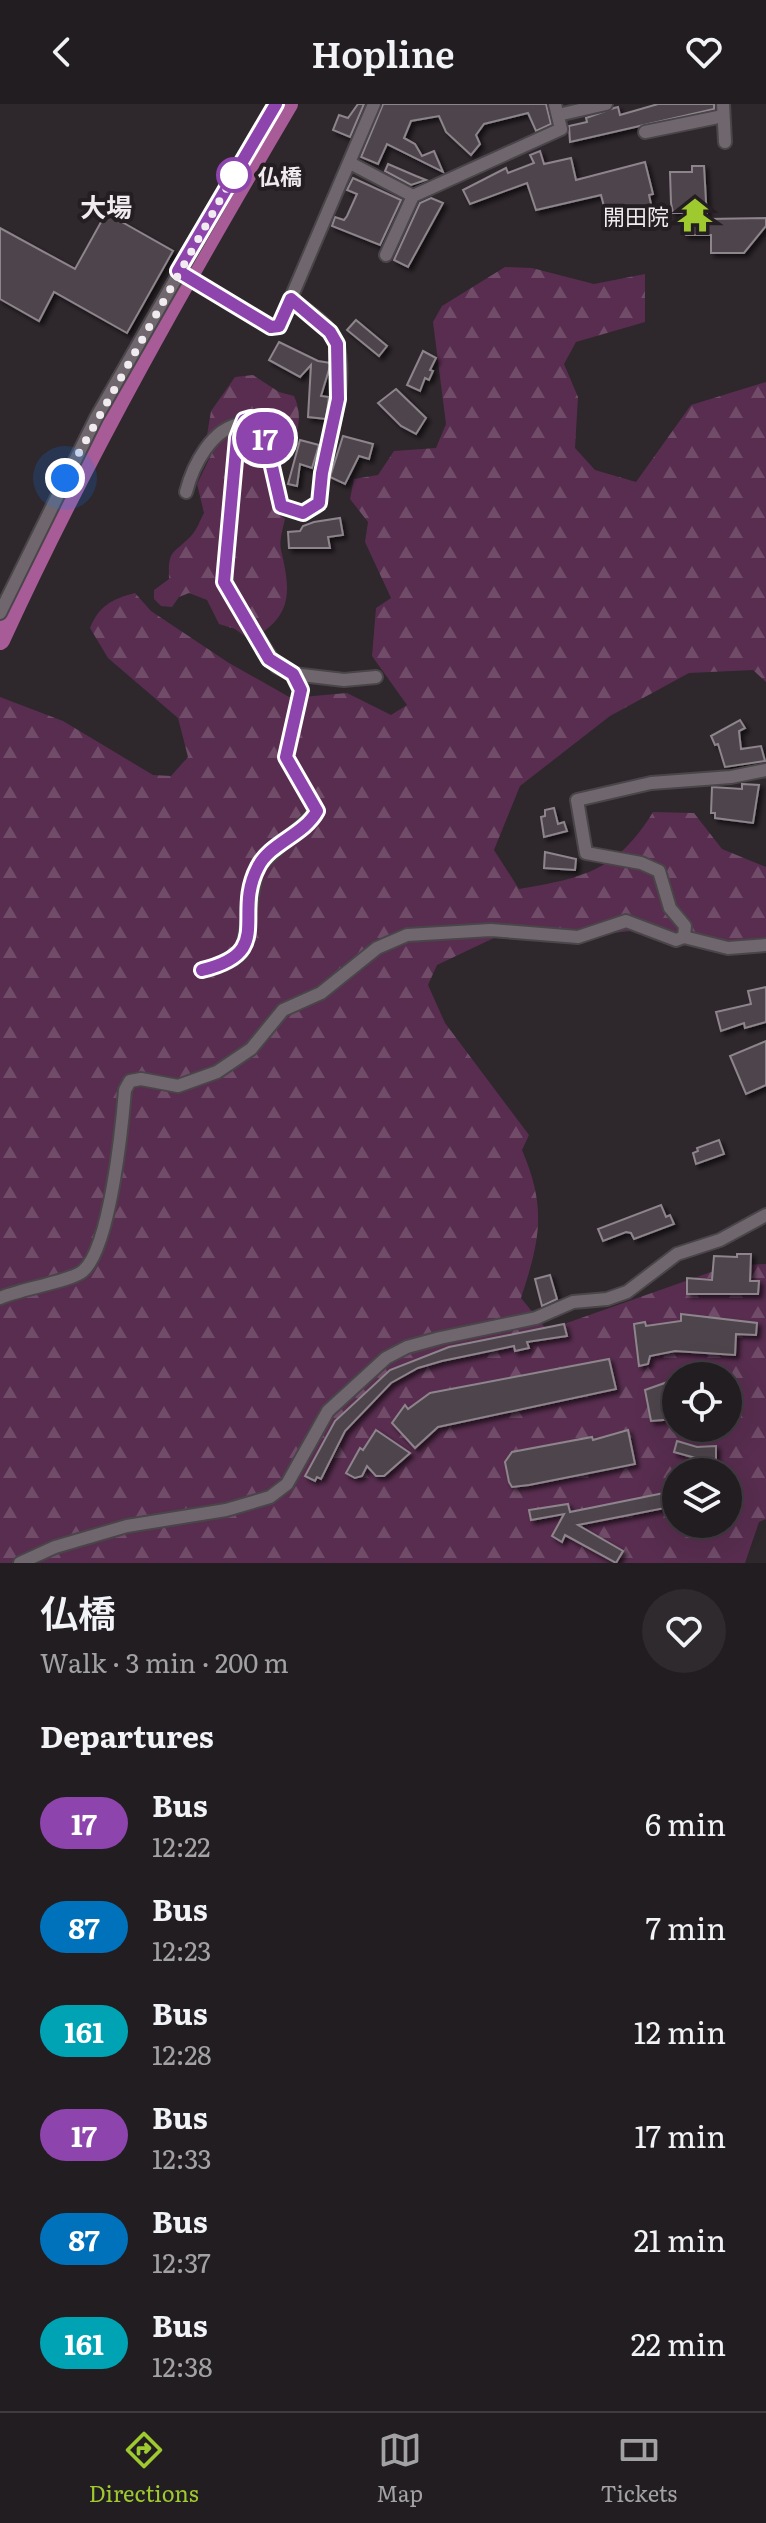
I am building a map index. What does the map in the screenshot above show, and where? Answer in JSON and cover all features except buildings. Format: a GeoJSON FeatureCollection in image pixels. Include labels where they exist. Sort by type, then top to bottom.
{"type":"FeatureCollection","features":[{"type":"Feature","properties":{"kind":"street"},"geometry":{"type":"LineString","coordinates":[[0,613],[96,418],[276,104]]}},
{"type":"Feature","properties":{"kind":"street"},"geometry":{"type":"LineString","coordinates":[[178,271],[271,327],[279,326],[374,104]]}},
{"type":"Feature","properties":{"kind":"street"},"geometry":{"type":"LineString","coordinates":[[386,255],[413,196],[561,129],[556,109],[606,104]]}},
{"type":"Feature","properties":{"kind":"street"},"geometry":{"type":"LineString","coordinates":[[645,132],[723,110],[725,142]]}},
{"type":"Feature","properties":{"kind":"street"},"geometry":{"type":"LineString","coordinates":[[350,163],[413,196]]}},
{"type":"Feature","properties":{"kind":"street"},"geometry":{"type":"LineString","coordinates":[[186,492],[190,478],[219,432],[251,418],[263,427],[281,506],[296,513],[313,510],[321,496],[322,473],[334,429],[337,344],[330,332],[291,299]]}},
{"type":"Feature","properties":{"kind":"street"},"geometry":{"type":"LineString","coordinates":[[241,424],[224,582],[269,659],[293,674],[344,680],[376,677]]}},
{"type":"Feature","properties":{"kind":"street"},"geometry":{"type":"LineString","coordinates":[[202,970],[233,960],[242,952],[247,943],[249,906],[257,868],[317,811],[286,757],[301,695],[293,674]]}},
{"type":"Feature","properties":{"kind":"street"},"geometry":{"type":"LineString","coordinates":[[684,937],[685,926],[670,908],[659,871],[641,863],[586,853],[577,800],[660,782],[731,777],[766,770]]}},
{"type":"Feature","properties":{"kind":"street"},"geometry":{"type":"LineString","coordinates":[[0,1298],[25,1287],[73,1277],[88,1265],[119,1163],[125,1090],[130,1081],[141,1079],[184,1086],[217,1072],[251,1049],[283,1010],[333,985],[385,943],[407,935],[455,930],[578,937],[626,921],[672,939],[684,937],[717,947],[766,945]]}},
{"type":"Feature","properties":{"kind":"street"},"geometry":{"type":"LineString","coordinates":[[20,1563],[55,1547],[127,1526],[226,1510],[270,1497],[287,1484],[328,1411],[386,1358],[407,1347],[536,1318],[573,1302],[607,1299],[627,1292],[677,1254],[720,1240],[766,1215]]}},
{"type":"Feature","properties":{"kind":"green space"},"geometry":{"type":"Polygon","coordinates":[[[505,267],[532,268],[594,284],[645,274],[645,322],[576,342],[564,364],[578,397],[575,448],[595,470],[636,482],[691,405],[766,382],[766,682],[753,670],[689,673],[610,716],[520,786],[494,850],[519,889],[542,885],[580,875],[612,859],[640,832],[653,812],[694,813],[722,849],[766,867],[766,940],[729,941],[639,930],[554,940],[515,935],[496,937],[437,965],[428,985],[445,1023],[529,1135],[522,1150],[535,1189],[538,1224],[533,1259],[521,1298],[547,1330],[728,1266],[766,1264],[766,1519],[759,1522],[745,1563],[0,1563],[0,697],[63,721],[153,775],[171,776],[188,757],[178,718],[108,658],[90,628],[107,604],[135,593],[151,611],[229,663],[291,698],[347,693],[391,715],[407,705],[372,656],[376,608],[391,598],[365,542],[368,522],[350,499],[354,479],[378,475],[394,451],[436,448],[446,424],[433,322],[442,306],[505,267]]]}},
{"type":"Feature","properties":{"kind":"green space"},"geometry":{"type":"Polygon","coordinates":[[[253,375],[279,392],[294,396],[299,414],[297,432],[272,491],[275,505],[285,519],[281,546],[287,591],[285,602],[274,622],[250,640],[235,629],[219,624],[207,600],[189,593],[179,597],[172,607],[161,606],[154,599],[154,590],[169,579],[171,557],[193,534],[204,513],[197,484],[211,455],[207,435],[211,411],[235,377],[253,375]]]}},
{"type":"Feature","properties":{"kind":"waterway"},"geometry":{"type":"LineString","coordinates":[[0,640],[66,503],[137,368],[288,104]]}},
{"type":"Feature","properties":{"kind":"bus line","name":"17"},"geometry":{"type":"LineString","coordinates":[[202,970],[233,960],[242,952],[247,943],[249,906],[257,868],[317,811],[317,806],[286,757],[301,695],[299,684],[293,674],[277,667],[269,659],[229,592],[224,582],[224,569],[237,438],[239,426],[244,420],[251,418],[263,427],[281,506],[290,512],[303,513],[313,510],[319,503],[322,473],[334,429],[338,399],[337,344],[330,332],[291,299],[279,326],[271,327],[178,271],[276,104]]}},
{"type":"Feature","properties":{"kind":"place","name":"仏橋"},"geometry":{"type":"Point","coordinates":[234,175]}},
{"type":"Feature","properties":{"kind":"place","name":"開田院"},"geometry":{"type":"Point","coordinates":[695,215]}},
{"type":"Feature","properties":{"kind":"district","name":"大場"},"geometry":{"type":"Point","coordinates":[106,205]}},
{"type":"Feature","properties":{"kind":"route"},"geometry":{"type":"LineString","coordinates":[[65,478],[234,175]]}}]}
